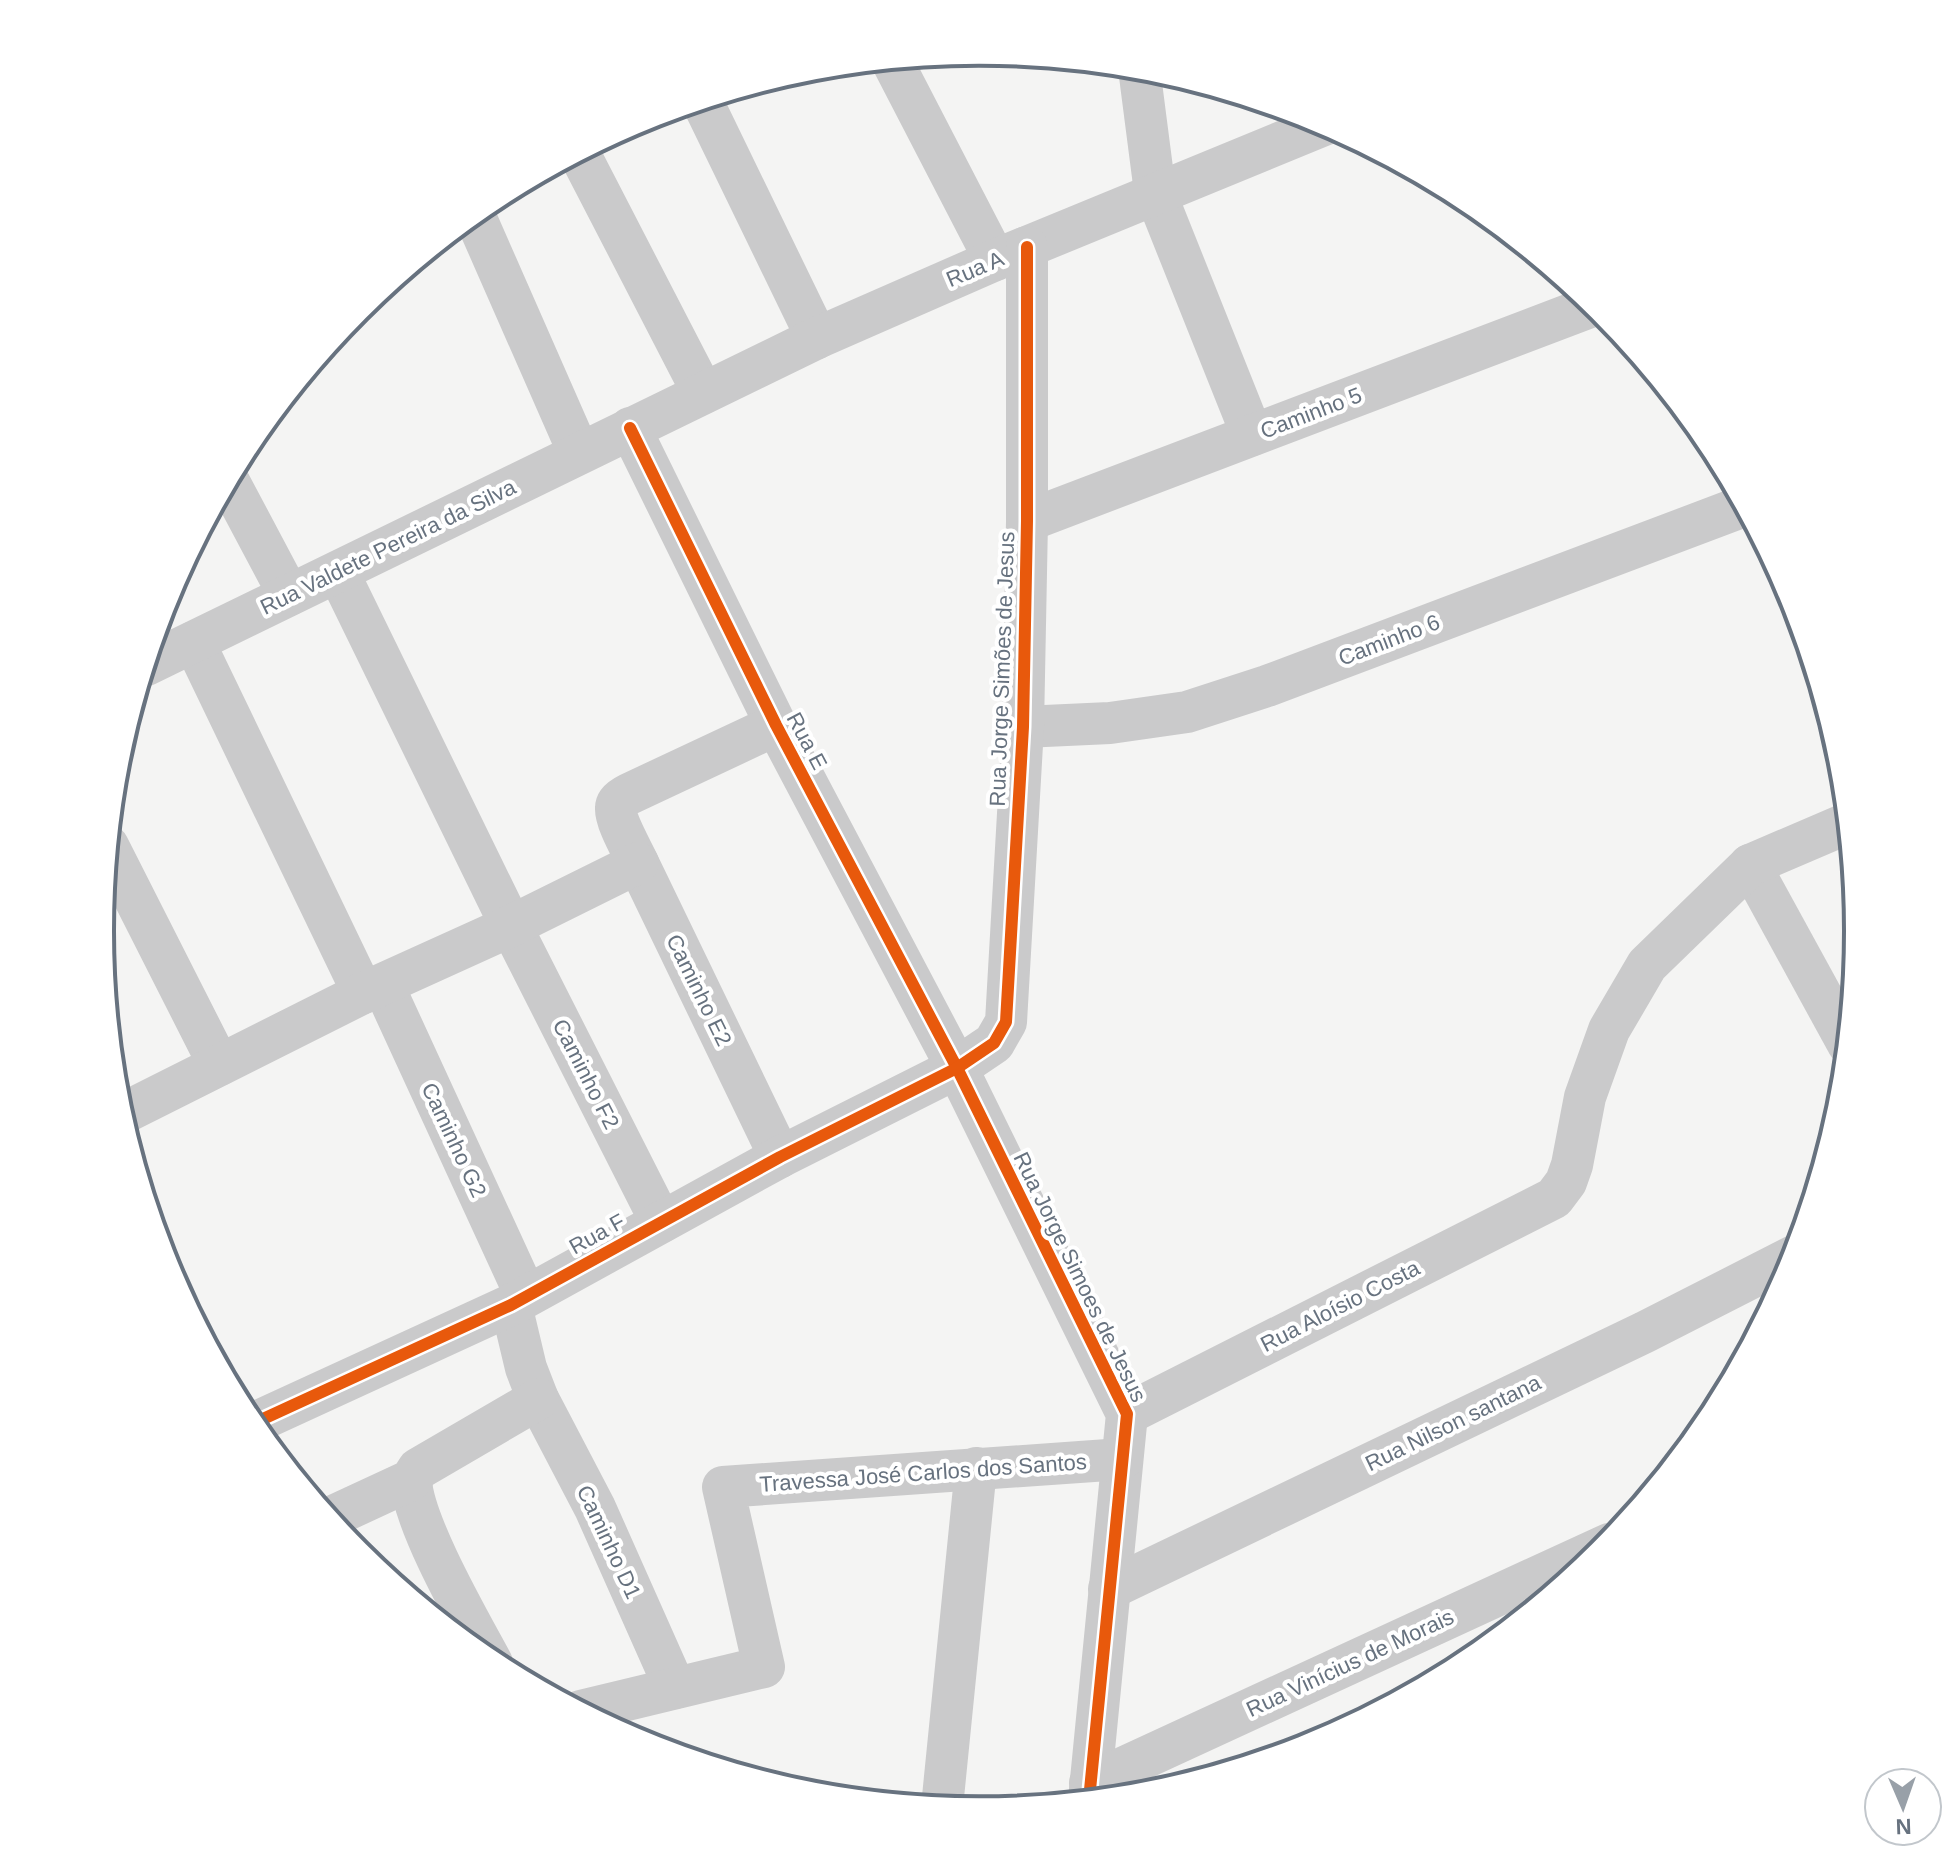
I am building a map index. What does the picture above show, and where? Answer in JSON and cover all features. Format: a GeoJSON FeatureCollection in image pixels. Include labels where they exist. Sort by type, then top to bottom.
{"type":"FeatureCollection","features":[{"type":"Feature","properties":{"kind":"street"},"geometry":{"type":"LineString","coordinates":[[898,70],[1011,253]]}},
{"type":"Feature","properties":{"kind":"street"},"geometry":{"type":"LineString","coordinates":[[1141,82],[1155,192],[1252,435]]}},
{"type":"Feature","properties":{"kind":"street"},"geometry":{"type":"LineString","coordinates":[[706,110],[817,338]]}},
{"type":"Feature","properties":{"kind":"street","name":"Rua A"},"geometry":{"type":"LineString","coordinates":[[630,428],[817,338],[1011,253],[1308,131]]}},
{"type":"Feature","properties":{"kind":"street"},"geometry":{"type":"LineString","coordinates":[[584,162],[703,393]]}},
{"type":"Feature","properties":{"kind":"street"},"geometry":{"type":"LineString","coordinates":[[479,226],[579,453]]}},
{"type":"Feature","properties":{"kind":"street","name":"Rua Jorge Simões de Jesus"},"geometry":{"type":"LineString","coordinates":[[957,1068],[994,1043],[1006,1022],[1023,727],[1027,521],[1011,253]]}},
{"type":"Feature","properties":{"kind":"street","name":"Caminho 5"},"geometry":{"type":"LineString","coordinates":[[1027,521],[1582,310]]}},
{"type":"Feature","properties":{"kind":"street","name":"Rua Valdete Pereira da Silva"},"geometry":{"type":"LineString","coordinates":[[158,659],[630,428]]}},
{"type":"Feature","properties":{"kind":"street","name":"Rua E"},"geometry":{"type":"LineString","coordinates":[[630,428],[776,725],[957,1068]]}},
{"type":"Feature","properties":{"kind":"street"},"geometry":{"type":"LineString","coordinates":[[234,492],[289,595]]}},
{"type":"Feature","properties":{"kind":"street","name":"Caminho 6"},"geometry":{"type":"LineString","coordinates":[[1023,727],[1110,723],[1187,712],[1267,686],[1735,510]]}},
{"type":"Feature","properties":{"kind":"street","name":"Caminho F2"},"geometry":{"type":"LineString","coordinates":[[338,572],[511,926],[661,1222]]}},
{"type":"Feature","properties":{"kind":"street","name":"Caminho G2"},"geometry":{"type":"LineString","coordinates":[[194,642],[373,989],[518,1300],[526,1368],[538,1399]]}},
{"type":"Feature","properties":{"kind":"street","name":"Caminho E2"},"geometry":{"type":"LineString","coordinates":[[776,725],[619,800],[616,808],[619,822],[638,863],[780,1157]]}},
{"type":"Feature","properties":{"kind":"street"},"geometry":{"type":"LineString","coordinates":[[1839,827],[1750,865],[1839,1028]]}},
{"type":"Feature","properties":{"kind":"street"},"geometry":{"type":"LineString","coordinates":[[133,1109],[373,989],[638,863]]}},
{"type":"Feature","properties":{"kind":"street"},"geometry":{"type":"LineString","coordinates":[[117,864],[219,1065]]}},
{"type":"Feature","properties":{"kind":"street","name":"Rua Aloísio Costa"},"geometry":{"type":"LineString","coordinates":[[1127,1414],[1554,1198],[1566,1182],[1572,1165],[1585,1097],[1609,1030],[1647,965],[1750,865]]}},
{"type":"Feature","properties":{"kind":"street","name":"Rua F"},"geometry":{"type":"LineString","coordinates":[[264,1418],[518,1300],[780,1157],[957,1068]]}},
{"type":"Feature","properties":{"kind":"street","name":"Rua Jorge Simoes de Jesus"},"geometry":{"type":"LineString","coordinates":[[957,1068],[1127,1414],[1090,1790]]}},
{"type":"Feature","properties":{"kind":"street","name":"Rua Nilson santana"},"geometry":{"type":"LineString","coordinates":[[1109,1589],[1645,1332],[1779,1264]]}},
{"type":"Feature","properties":{"kind":"street"},"geometry":{"type":"LineString","coordinates":[[339,1513],[411,1480],[418,1469],[538,1399]]}},
{"type":"Feature","properties":{"kind":"street","name":"Caminho D1"},"geometry":{"type":"LineString","coordinates":[[538,1399],[595,1508],[675,1688]]}},
{"type":"Feature","properties":{"kind":"street","name":"Travessa José Carlos dos Santos"},"geometry":{"type":"LineString","coordinates":[[675,1688],[764,1667],[723,1487],[1122,1459]]}},
{"type":"Feature","properties":{"kind":"street"},"geometry":{"type":"LineString","coordinates":[[943,1796],[976,1468]]}},
{"type":"Feature","properties":{"kind":"street"},"geometry":{"type":"LineString","coordinates":[[411,1480],[413,1499],[479,1637]]}},
{"type":"Feature","properties":{"kind":"street","name":"Rua Vinícius de Morais"},"geometry":{"type":"LineString","coordinates":[[1095,1789],[1573,1561]]}},
{"type":"Feature","properties":{"kind":"street"},"geometry":{"type":"LineString","coordinates":[[596,1707],[675,1688]]}},
{"type":"Feature","properties":{"kind":"cycle path"},"geometry":{"type":"LineString","coordinates":[[264,1418],[511,1305],[780,1157],[957,1068],[994,1043],[1006,1022],[1023,727],[1027,247]]}},
{"type":"Feature","properties":{"kind":"cycle path"},"geometry":{"type":"LineString","coordinates":[[630,428],[776,725],[957,1068],[1127,1414],[1090,1790]]}}]}
